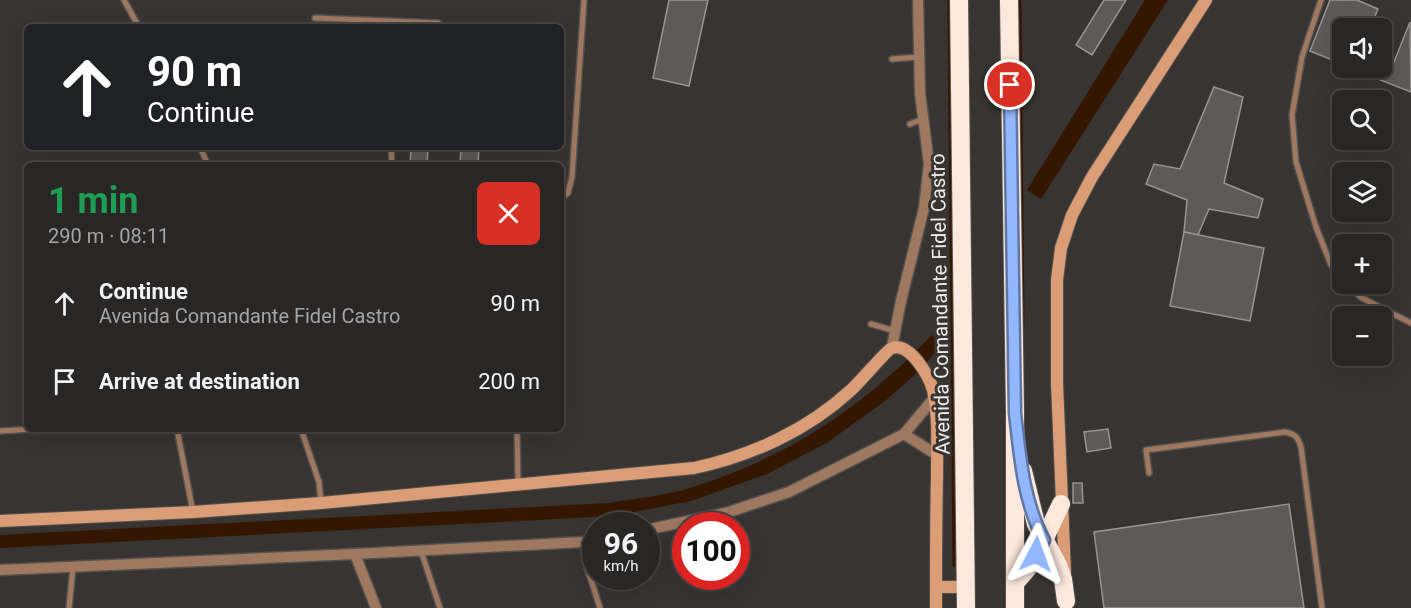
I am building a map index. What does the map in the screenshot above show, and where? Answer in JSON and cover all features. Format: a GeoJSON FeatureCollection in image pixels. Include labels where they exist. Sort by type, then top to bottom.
{"type":"FeatureCollection","features":[{"type":"Feature","properties":{"kind":"highway","name":"Avenida Comandante Fidel Castro"},"geometry":{"type":"LineString","coordinates":[[959,0],[966,608]]}},
{"type":"Feature","properties":{"kind":"highway"},"geometry":{"type":"LineString","coordinates":[[1009,0],[1015,413],[1015,608]]}},
{"type":"Feature","properties":{"kind":"highway"},"geometry":{"type":"LineString","coordinates":[[1015,413],[1020,460],[1030,507],[1063,579],[1066,604]]}},
{"type":"Feature","properties":{"kind":"highway"},"geometry":{"type":"LineString","coordinates":[[1015,583],[1028,568],[1061,504]]}},
{"type":"Feature","properties":{"kind":"highway"},"geometry":{"type":"LineString","coordinates":[[1028,568],[1049,564],[1063,579]]}},
{"type":"Feature","properties":{"kind":"street"},"geometry":{"type":"LineString","coordinates":[[892,347],[924,208],[929,164],[923,119],[918,0]]}},
{"type":"Feature","properties":{"kind":"street"},"geometry":{"type":"LineString","coordinates":[[1066,604],[1061,504],[1057,280],[1061,248],[1072,215],[1092,177],[1206,0]]}},
{"type":"Feature","properties":{"kind":"street"},"geometry":{"type":"LineString","coordinates":[[0,521],[193,512],[321,503],[694,468],[745,454],[764,446],[830,409],[852,390],[892,347],[906,350],[925,370],[934,398],[937,455],[936,608]]}},
{"type":"Feature","properties":{"kind":"street"},"geometry":{"type":"LineString","coordinates":[[660,527],[729,512],[789,492],[904,434],[934,398]]}},
{"type":"Feature","properties":{"kind":"street"},"geometry":{"type":"LineString","coordinates":[[904,434],[937,455]]}},
{"type":"Feature","properties":{"kind":"street"},"geometry":{"type":"LineString","coordinates":[[0,570],[582,542]]}},
{"type":"Feature","properties":{"kind":"street"},"geometry":{"type":"LineString","coordinates":[[355,554],[376,608]]}},
{"type":"Feature","properties":{"kind":"street"},"geometry":{"type":"LineString","coordinates":[[936,587],[966,587]]}},
{"type":"Feature","properties":{"kind":"lane"},"geometry":{"type":"LineString","coordinates":[[124,0],[137,24]]}},
{"type":"Feature","properties":{"kind":"lane"},"geometry":{"type":"LineString","coordinates":[[564,196],[568,193],[572,177],[584,0]]}},
{"type":"Feature","properties":{"kind":"lane"},"geometry":{"type":"LineString","coordinates":[[1321,0],[1302,57],[1292,115],[1296,162],[1316,227],[1332,266]]}},
{"type":"Feature","properties":{"kind":"lane"},"geometry":{"type":"LineString","coordinates":[[315,18],[382,24],[438,22]]}},
{"type":"Feature","properties":{"kind":"lane"},"geometry":{"type":"LineString","coordinates":[[892,59],[919,57]]}},
{"type":"Feature","properties":{"kind":"lane"},"geometry":{"type":"LineString","coordinates":[[910,124],[923,119]]}},
{"type":"Feature","properties":{"kind":"lane"},"geometry":{"type":"LineString","coordinates":[[1357,294],[1411,323]]}},
{"type":"Feature","properties":{"kind":"lane"},"geometry":{"type":"LineString","coordinates":[[871,324],[895,331]]}},
{"type":"Feature","properties":{"kind":"lane"},"geometry":{"type":"LineString","coordinates":[[0,431],[24,430]]}},
{"type":"Feature","properties":{"kind":"lane"},"geometry":{"type":"LineString","coordinates":[[178,432],[193,512]]}},
{"type":"Feature","properties":{"kind":"lane"},"geometry":{"type":"LineString","coordinates":[[302,432],[319,482],[321,503]]}},
{"type":"Feature","properties":{"kind":"lane"},"geometry":{"type":"LineString","coordinates":[[517,432],[519,485]]}},
{"type":"Feature","properties":{"kind":"lane"},"geometry":{"type":"LineString","coordinates":[[1149,473],[1146,450],[1285,432],[1292,433],[1298,438],[1301,447],[1322,608]]}},
{"type":"Feature","properties":{"kind":"lane"},"geometry":{"type":"LineString","coordinates":[[421,551],[440,608]]}},
{"type":"Feature","properties":{"kind":"lane"},"geometry":{"type":"LineString","coordinates":[[69,608],[73,567]]}},
{"type":"Feature","properties":{"kind":"lane"},"geometry":{"type":"LineString","coordinates":[[594,590],[600,608]]}},
{"type":"Feature","properties":{"kind":"shaded area"},"geometry":{"type":"Polygon","coordinates":[[[1145,0],[1168,0],[1041,199],[1027,190],[1145,0]]]}},
{"type":"Feature","properties":{"kind":"shaded area"},"geometry":{"type":"Polygon","coordinates":[[[932,335],[942,345],[918,372],[885,401],[828,442],[767,474],[691,501],[634,512],[582,512],[582,518],[0,548],[0,535],[609,503],[671,493],[726,476],[791,445],[850,408],[905,362],[932,335]]]}},
{"type":"Feature","properties":{"kind":"building"},"geometry":{"type":"Polygon","coordinates":[[[669,0],[708,0],[689,86],[653,78],[669,0]]]}},
{"type":"Feature","properties":{"kind":"building"},"geometry":{"type":"Polygon","coordinates":[[[1104,0],[1126,0],[1092,55],[1076,45],[1104,0]]]}},
{"type":"Feature","properties":{"kind":"building"},"geometry":{"type":"Polygon","coordinates":[[[1330,0],[1357,0],[1378,9],[1374,18],[1332,18],[1332,60],[1310,51],[1330,0]]]}},
{"type":"Feature","properties":{"kind":"building"},"geometry":{"type":"Polygon","coordinates":[[[1410,22],[1411,92],[1375,78],[1392,78],[1392,61],[1394,62],[1410,22]]]}},
{"type":"Feature","properties":{"kind":"building"},"geometry":{"type":"Polygon","coordinates":[[[1214,87],[1243,97],[1224,183],[1263,199],[1258,218],[1209,209],[1198,235],[1184,232],[1187,200],[1146,184],[1154,164],[1180,169],[1214,87]]]}},
{"type":"Feature","properties":{"kind":"building"},"geometry":{"type":"Polygon","coordinates":[[[411,150],[428,150],[427,162],[410,162],[411,150]]]}},
{"type":"Feature","properties":{"kind":"building"},"geometry":{"type":"Polygon","coordinates":[[[461,150],[479,150],[478,162],[460,162],[461,150]]]}},
{"type":"Feature","properties":{"kind":"building"},"geometry":{"type":"Polygon","coordinates":[[[1184,232],[1264,248],[1250,321],[1170,306],[1184,232]]]}},
{"type":"Feature","properties":{"kind":"building"},"geometry":{"type":"Polygon","coordinates":[[[1108,429],[1111,448],[1087,452],[1084,432],[1108,429]]]}},
{"type":"Feature","properties":{"kind":"building"},"geometry":{"type":"Polygon","coordinates":[[[1073,483],[1082,483],[1083,503],[1073,503],[1073,483]]]}},
{"type":"Feature","properties":{"kind":"building"},"geometry":{"type":"Polygon","coordinates":[[[1289,504],[1304,608],[1104,608],[1094,532],[1289,504]]]}},
{"type":"Feature","properties":{"kind":"waterway"},"geometry":{"type":"LineString","coordinates":[[949,0],[954,566]]}},
{"type":"Feature","properties":{"kind":"waterway"},"geometry":{"type":"LineString","coordinates":[[1020,0],[1023,326]]}},
{"type":"Feature","properties":{"kind":"route"},"geometry":{"type":"LineString","coordinates":[[1010,85],[1015,413],[1020,460],[1030,507],[1044,540],[1036,554]]}}]}
